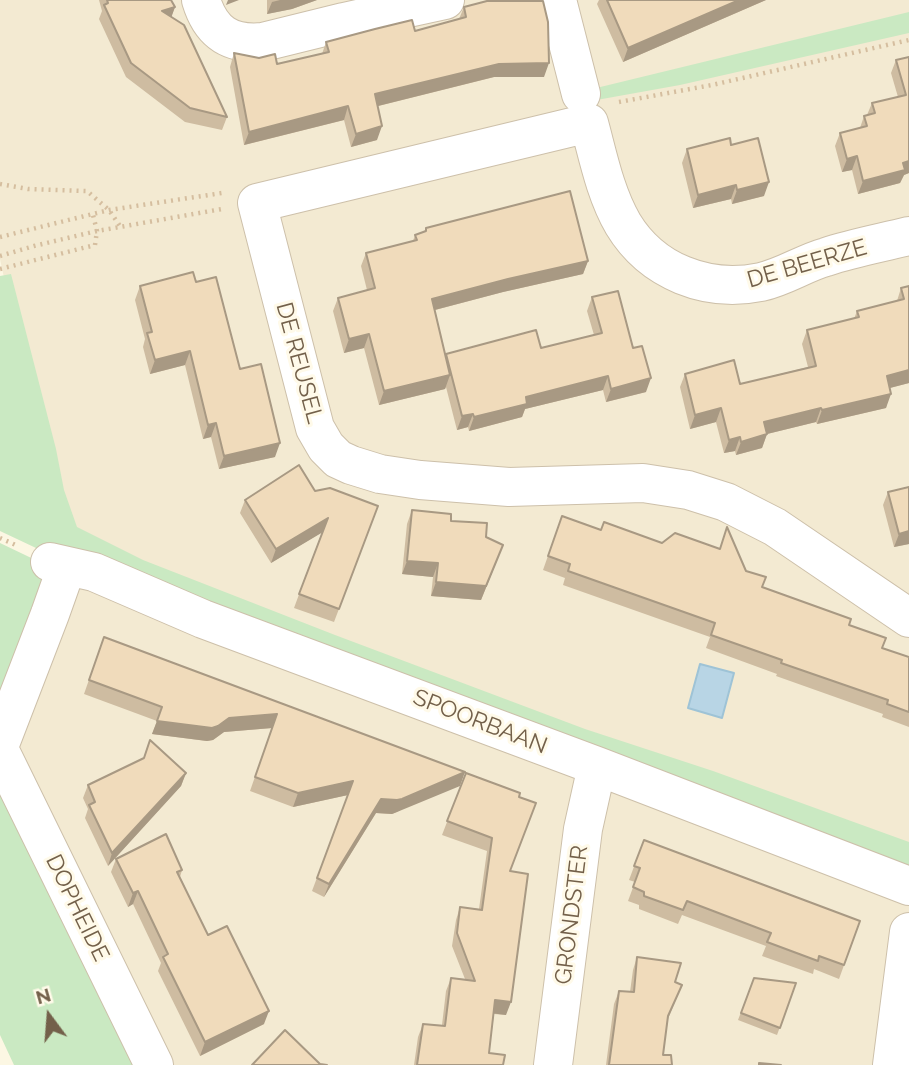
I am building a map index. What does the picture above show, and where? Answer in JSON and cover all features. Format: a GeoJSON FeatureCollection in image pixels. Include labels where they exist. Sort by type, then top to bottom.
{"type":"FeatureCollection","features":[{"type":"Feature","properties":{"kind":"street"},"geometry":{"type":"LineString","coordinates":[[201,0],[209,18],[223,36],[252,43],[445,0]]}},
{"type":"Feature","properties":{"kind":"street","name":"DE BEERZE"},"geometry":{"type":"LineString","coordinates":[[557,0],[611,198],[623,224],[656,262],[703,283],[728,285],[762,282],[826,257],[909,236]]}},
{"type":"Feature","properties":{"kind":"street"},"geometry":{"type":"LineString","coordinates":[[257,203],[585,108]]}},
{"type":"Feature","properties":{"kind":"street","name":"DE REUSEL"},"geometry":{"type":"LineString","coordinates":[[257,203],[315,428],[326,447],[338,459],[380,474],[420,480],[509,487],[643,483],[688,490],[726,502],[775,527],[909,618]]}},
{"type":"Feature","properties":{"kind":"street","name":"SPOORBAAN"},"geometry":{"type":"LineString","coordinates":[[0,744],[51,614],[58,564],[93,572],[203,619],[909,886]]}},
{"type":"Feature","properties":{"kind":"street","name":"DOPHEIDE"},"geometry":{"type":"LineString","coordinates":[[0,751],[154,1065]]}},
{"type":"Feature","properties":{"kind":"street","name":"GRONDSTER"},"geometry":{"type":"LineString","coordinates":[[553,1065],[583,829],[597,766]]}},
{"type":"Feature","properties":{"kind":"street"},"geometry":{"type":"LineString","coordinates":[[892,1065],[909,932]]}},
{"type":"Feature","properties":{"kind":"path"},"geometry":{"type":"LineString","coordinates":[[0,184],[28,189],[87,191],[109,210],[120,226]]}},
{"type":"Feature","properties":{"kind":"path"},"geometry":{"type":"LineString","coordinates":[[0,256],[120,226],[257,203]]}},
{"type":"Feature","properties":{"kind":"path"},"geometry":{"type":"LineString","coordinates":[[0,237],[93,214],[97,231],[95,245],[0,269]]}},
{"type":"Feature","properties":{"kind":"shaded area"},"geometry":{"type":"Polygon","coordinates":[[[0,0],[909,0],[909,1065],[110,1065],[0,825],[0,655],[55,515],[0,259],[0,0]]]}},
{"type":"Feature","properties":{"kind":"green space"},"geometry":{"type":"Polygon","coordinates":[[[909,12],[909,33],[680,85],[591,101],[588,90],[909,12]]]}},
{"type":"Feature","properties":{"kind":"green space"},"geometry":{"type":"Polygon","coordinates":[[[11,274],[64,490],[77,527],[143,560],[335,635],[585,729],[713,771],[909,842],[909,871],[53,556],[0,531],[0,276],[11,274]]]}},
{"type":"Feature","properties":{"kind":"green space"},"geometry":{"type":"Polygon","coordinates":[[[0,543],[48,566],[0,707],[0,543]]]}},
{"type":"Feature","properties":{"kind":"green space"},"geometry":{"type":"Polygon","coordinates":[[[0,776],[142,1065],[14,1065],[0,1035],[0,776]]]}},
{"type":"Feature","properties":{"kind":"water"},"geometry":{"type":"Polygon","coordinates":[[[700,664],[734,673],[722,718],[688,708],[700,664]]]}},
{"type":"Feature","properties":{"kind":"building"},"geometry":{"type":"Polygon","coordinates":[[[107,0],[171,0],[175,7],[162,11],[184,25],[227,117],[190,108],[131,63],[104,5],[108,3],[107,0]]]}},
{"type":"Feature","properties":{"kind":"building"},"geometry":{"type":"Polygon","coordinates":[[[607,0],[739,0],[628,48],[607,0]]]}},
{"type":"Feature","properties":{"kind":"building"},"geometry":{"type":"Polygon","coordinates":[[[487,1],[543,1],[548,22],[549,63],[499,64],[375,94],[382,126],[356,134],[348,106],[249,132],[234,53],[259,58],[275,54],[277,64],[329,52],[326,42],[375,29],[412,20],[415,31],[466,17],[464,7],[487,1]]]}},
{"type":"Feature","properties":{"kind":"building"},"geometry":{"type":"Polygon","coordinates":[[[909,57],[909,161],[903,163],[905,170],[863,181],[857,156],[847,159],[840,133],[867,126],[864,116],[875,113],[872,103],[906,95],[896,60],[909,57]]]}},
{"type":"Feature","properties":{"kind":"building"},"geometry":{"type":"Polygon","coordinates":[[[730,138],[731,145],[758,138],[769,182],[737,190],[736,185],[698,195],[687,149],[730,138]]]}},
{"type":"Feature","properties":{"kind":"building"},"geometry":{"type":"Polygon","coordinates":[[[570,191],[588,261],[432,299],[450,375],[384,391],[369,334],[349,339],[338,298],[375,288],[366,253],[417,240],[415,235],[426,231],[426,228],[570,191]]]}},
{"type":"Feature","properties":{"kind":"building"},"geometry":{"type":"Polygon","coordinates":[[[193,272],[196,282],[216,277],[240,369],[261,364],[280,443],[224,456],[216,423],[208,425],[190,351],[155,360],[147,333],[152,332],[140,286],[193,272]]]}},
{"type":"Feature","properties":{"kind":"building"},"geometry":{"type":"Polygon","coordinates":[[[909,286],[909,370],[887,376],[891,394],[764,422],[767,434],[741,442],[740,437],[729,440],[721,408],[695,415],[685,374],[734,360],[740,384],[816,366],[807,330],[859,317],[857,311],[904,299],[901,288],[909,286]]]}},
{"type":"Feature","properties":{"kind":"building"},"geometry":{"type":"Polygon","coordinates":[[[618,291],[633,348],[642,346],[651,378],[611,389],[608,376],[526,397],[527,404],[474,417],[473,414],[462,416],[446,354],[536,330],[541,348],[602,333],[592,297],[618,291]]]}},
{"type":"Feature","properties":{"kind":"building"},"geometry":{"type":"Polygon","coordinates":[[[299,465],[315,491],[330,488],[378,506],[339,609],[299,594],[328,518],[276,549],[245,500],[299,465]]]}},
{"type":"Feature","properties":{"kind":"building"},"geometry":{"type":"Polygon","coordinates":[[[909,487],[909,531],[899,534],[888,492],[909,487]]]}},
{"type":"Feature","properties":{"kind":"building"},"geometry":{"type":"Polygon","coordinates":[[[412,510],[451,514],[451,521],[487,523],[486,537],[503,545],[486,586],[436,582],[438,563],[407,561],[412,510]]]}},
{"type":"Feature","properties":{"kind":"building"},"geometry":{"type":"Polygon","coordinates":[[[562,516],[601,530],[604,522],[662,543],[675,533],[720,549],[727,527],[746,571],[766,577],[762,587],[851,619],[849,625],[886,638],[882,648],[909,657],[909,712],[887,704],[888,700],[781,663],[782,660],[711,635],[715,623],[568,571],[570,564],[548,556],[562,516]]]}},
{"type":"Feature","properties":{"kind":"building"},"geometry":{"type":"Polygon","coordinates":[[[104,637],[465,772],[402,799],[381,799],[329,884],[317,878],[353,781],[298,793],[255,777],[277,714],[229,718],[212,728],[157,721],[162,707],[89,680],[104,637]]]}},
{"type":"Feature","properties":{"kind":"building"},"geometry":{"type":"Polygon","coordinates":[[[150,740],[186,773],[112,853],[89,805],[95,802],[88,785],[144,758],[150,740]]]}},
{"type":"Feature","properties":{"kind":"building"},"geometry":{"type":"Polygon","coordinates":[[[466,773],[520,793],[519,797],[536,803],[510,871],[528,874],[511,1002],[495,1000],[489,1053],[505,1055],[503,1065],[417,1065],[423,1024],[445,1026],[451,978],[475,981],[457,933],[460,907],[482,910],[492,838],[447,821],[466,773]]]}},
{"type":"Feature","properties":{"kind":"building"},"geometry":{"type":"Polygon","coordinates":[[[166,834],[182,870],[177,872],[208,935],[227,926],[269,1011],[205,1042],[163,957],[168,954],[138,891],[133,893],[116,859],[166,834]]]}},
{"type":"Feature","properties":{"kind":"building"},"geometry":{"type":"Polygon","coordinates":[[[644,840],[860,921],[844,965],[819,956],[818,961],[767,942],[771,933],[687,901],[683,910],[644,896],[644,892],[633,887],[640,868],[634,866],[644,840]]]}},
{"type":"Feature","properties":{"kind":"building"},"geometry":{"type":"Polygon","coordinates":[[[637,957],[681,963],[675,982],[682,985],[668,1016],[663,1055],[671,1055],[672,1065],[609,1065],[619,991],[634,992],[637,957]]]}},
{"type":"Feature","properties":{"kind":"building"},"geometry":{"type":"Polygon","coordinates":[[[754,978],[796,983],[780,1028],[741,1013],[754,978]]]}},
{"type":"Feature","properties":{"kind":"building"},"geometry":{"type":"Polygon","coordinates":[[[285,1030],[320,1064],[327,1065],[252,1065],[285,1030]]]}}]}
